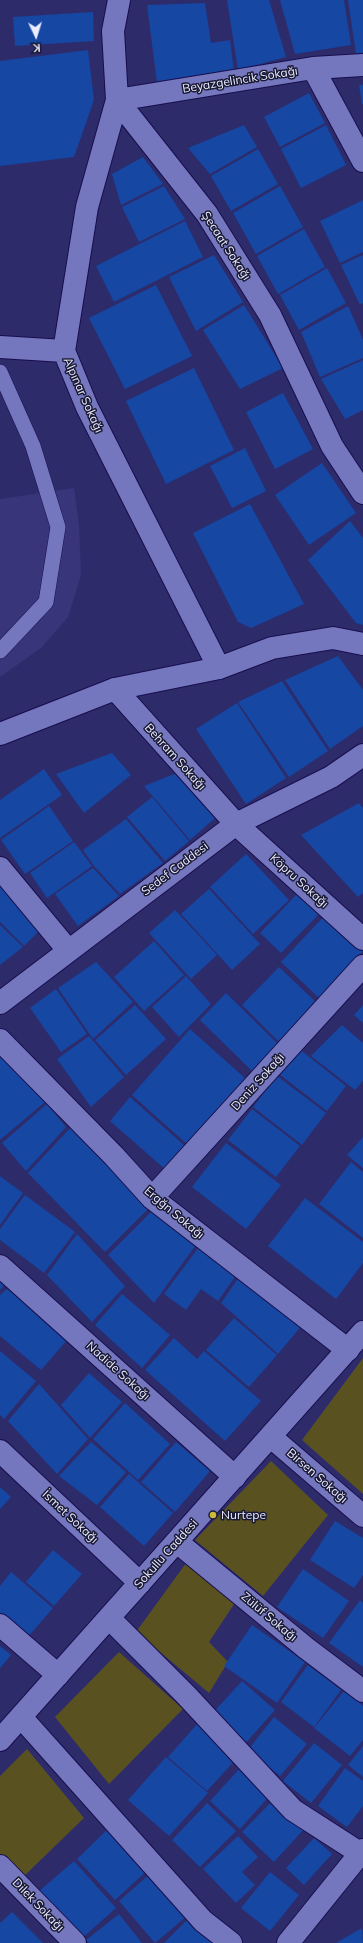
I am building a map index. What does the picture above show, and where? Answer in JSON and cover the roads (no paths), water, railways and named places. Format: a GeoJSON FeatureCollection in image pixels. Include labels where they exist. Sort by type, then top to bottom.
{"type":"FeatureCollection","features":[{"type":"Feature","properties":{"kind":"street"},"geometry":{"type":"LineString","coordinates":[[117,100],[113,31],[119,0]]}},
{"type":"Feature","properties":{"kind":"street","name":"Beyazgelincik Sokağı"},"geometry":{"type":"LineString","coordinates":[[117,100],[313,68],[363,65]]}},
{"type":"Feature","properties":{"kind":"street"},"geometry":{"type":"LineString","coordinates":[[313,68],[363,161]]}},
{"type":"Feature","properties":{"kind":"street","name":"Alpınar Sokağı"},"geometry":{"type":"LineString","coordinates":[[117,100],[87,207],[64,351],[87,407],[219,668]]}},
{"type":"Feature","properties":{"kind":"street","name":"Şecaat Sokağı"},"geometry":{"type":"LineString","coordinates":[[117,100],[207,214],[270,315],[332,446],[363,493]]}},
{"type":"Feature","properties":{"kind":"street"},"geometry":{"type":"LineString","coordinates":[[0,347],[64,351]]}},
{"type":"Feature","properties":{"kind":"street"},"geometry":{"type":"LineString","coordinates":[[0,734],[115,690],[219,668],[272,648],[333,638],[363,644]]}},
{"type":"Feature","properties":{"kind":"street","name":"Behram Sokağı"},"geometry":{"type":"LineString","coordinates":[[115,690],[236,824]]}},
{"type":"Feature","properties":{"kind":"street","name":"Sedef Caddesi"},"geometry":{"type":"LineString","coordinates":[[0,1003],[236,824],[331,777],[363,755]]}},
{"type":"Feature","properties":{"kind":"street","name":"Köpru Sokağı"},"geometry":{"type":"LineString","coordinates":[[236,824],[363,939]]}},
{"type":"Feature","properties":{"kind":"street"},"geometry":{"type":"LineString","coordinates":[[0,868],[68,950]]}},
{"type":"Feature","properties":{"kind":"street","name":"Deniz Sokağı"},"geometry":{"type":"LineString","coordinates":[[152,1198],[363,966]]}},
{"type":"Feature","properties":{"kind":"street","name":"Ergğn Sokağı"},"geometry":{"type":"LineString","coordinates":[[0,1040],[114,1156],[152,1198],[348,1350]]}},
{"type":"Feature","properties":{"kind":"street","name":"Nadide Sokağı"},"geometry":{"type":"LineString","coordinates":[[0,1266],[235,1477]]}},
{"type":"Feature","properties":{"kind":"street","name":"Sokullu Caddesi"},"geometry":{"type":"LineString","coordinates":[[0,1740],[363,1332]]}},
{"type":"Feature","properties":{"kind":"street","name":"Birsen Sokağı"},"geometry":{"type":"LineString","coordinates":[[271,1437],[363,1516]]}},
{"type":"Feature","properties":{"kind":"street","name":"İsmet Sokağı"},"geometry":{"type":"LineString","coordinates":[[0,1451],[140,1583]]}},
{"type":"Feature","properties":{"kind":"street","name":"Zülüf Sokağı"},"geometry":{"type":"LineString","coordinates":[[177,1542],[306,1648],[363,1691]]}},
{"type":"Feature","properties":{"kind":"street"},"geometry":{"type":"LineString","coordinates":[[108,1618],[186,1695],[293,1810],[362,1853],[288,1943]]}},
{"type":"Feature","properties":{"kind":"street"},"geometry":{"type":"LineString","coordinates":[[0,1625],[58,1675]]}},
{"type":"Feature","properties":{"kind":"street"},"geometry":{"type":"LineString","coordinates":[[20,1717],[203,1921],[231,1943]]}},
{"type":"Feature","properties":{"kind":"street","name":"Dilek Sokağı"},"geometry":{"type":"LineString","coordinates":[[0,1866],[75,1943]]}},
{"type":"Feature","properties":{"kind":"lane"},"geometry":{"type":"LineString","coordinates":[[0,372],[33,446],[58,527],[46,602],[0,651]]}},
{"type":"Feature","properties":{"kind":"place","name":"Nurtepe"},"geometry":{"type":"Point","coordinates":[213,1515]}}]}
